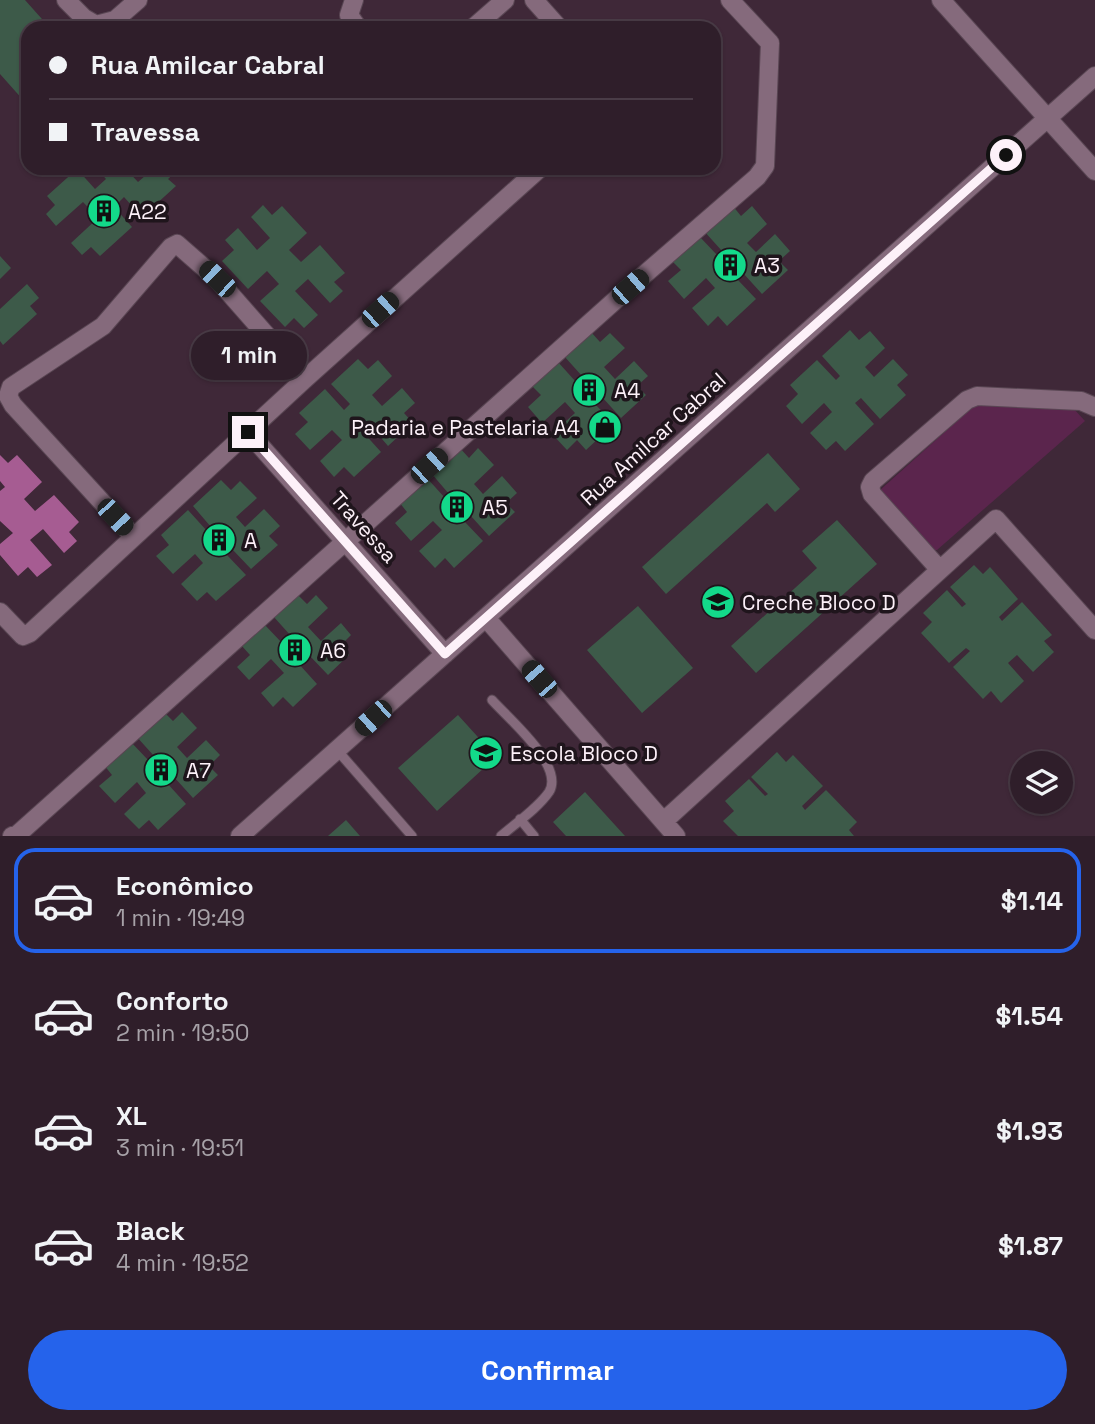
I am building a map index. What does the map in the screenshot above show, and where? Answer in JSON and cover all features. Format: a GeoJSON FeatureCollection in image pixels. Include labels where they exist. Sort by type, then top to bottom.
{"type":"FeatureCollection","features":[{"type":"Feature","properties":{"kind":"street"},"geometry":{"type":"LineString","coordinates":[[66,0],[89,21]]}},
{"type":"Feature","properties":{"kind":"street"},"geometry":{"type":"LineString","coordinates":[[111,21],[138,0]]}},
{"type":"Feature","properties":{"kind":"street"},"geometry":{"type":"LineString","coordinates":[[353,21],[349,15],[354,0]]}},
{"type":"Feature","properties":{"kind":"street"},"geometry":{"type":"LineString","coordinates":[[481,21],[505,0]]}},
{"type":"Feature","properties":{"kind":"street"},"geometry":{"type":"LineString","coordinates":[[534,0],[553,21]]}},
{"type":"Feature","properties":{"kind":"street"},"geometry":{"type":"LineString","coordinates":[[0,827],[12,836],[18,834],[757,177],[765,166],[770,43],[730,0]]}},
{"type":"Feature","properties":{"kind":"street"},"geometry":{"type":"LineString","coordinates":[[941,0],[1095,171]]}},
{"type":"Feature","properties":{"kind":"street","name":"Rua Amilcar Cabral"},"geometry":{"type":"LineString","coordinates":[[240,836],[1095,76]]}},
{"type":"Feature","properties":{"kind":"street"},"geometry":{"type":"LineString","coordinates":[[0,612],[23,636],[30,633],[305,379],[532,175]]}},
{"type":"Feature","properties":{"kind":"street"},"geometry":{"type":"LineString","coordinates":[[133,536],[13,405],[8,396],[11,387],[103,326],[171,247],[177,244],[217,279],[305,379]]}},
{"type":"Feature","properties":{"kind":"street"},"geometry":{"type":"LineString","coordinates":[[940,570],[872,494],[870,487],[873,481],[967,400],[977,396],[1081,401],[1095,407]]}},
{"type":"Feature","properties":{"kind":"street","name":"Travessa"},"geometry":{"type":"LineString","coordinates":[[248,432],[445,654]]}},
{"type":"Feature","properties":{"kind":"street"},"geometry":{"type":"LineString","coordinates":[[664,821],[996,519],[1095,630]]}},
{"type":"Feature","properties":{"kind":"street"},"geometry":{"type":"LineString","coordinates":[[486,618],[676,836]]}},
{"type":"Feature","properties":{"kind":"lane"},"geometry":{"type":"LineString","coordinates":[[492,701],[543,756],[552,770],[553,783],[548,794],[501,836]]}},
{"type":"Feature","properties":{"kind":"lane"},"geometry":{"type":"LineString","coordinates":[[337,750],[412,836]]}},
{"type":"Feature","properties":{"kind":"lane"},"geometry":{"type":"LineString","coordinates":[[520,819],[534,836]]}},
{"type":"Feature","properties":{"kind":"shaded area"},"geometry":{"type":"Polygon","coordinates":[[[976,404],[1073,408],[1085,421],[937,550],[929,550],[879,491],[976,404]]]}},
{"type":"Feature","properties":{"kind":"shaded area"},"geometry":{"type":"Polygon","coordinates":[[[0,455],[8,463],[17,455],[42,482],[24,499],[35,511],[54,495],[79,522],[69,532],[77,541],[64,553],[43,529],[30,540],[52,565],[37,577],[28,567],[18,576],[0,555],[0,544],[13,533],[0,521],[0,491],[5,487],[0,481],[0,455]]]}},
{"type":"Feature","properties":{"kind":"building"},"geometry":{"type":"Polygon","coordinates":[[[0,0],[25,0],[44,21],[21,21],[21,98],[0,74],[0,0]]]}},
{"type":"Feature","properties":{"kind":"building","name":"A22"},"geometry":{"type":"Polygon","coordinates":[[[70,175],[82,175],[95,189],[106,179],[102,175],[132,175],[138,182],[146,175],[172,175],[168,179],[176,186],[142,217],[124,197],[114,207],[132,227],[100,256],[91,247],[82,255],[71,243],[98,218],[83,202],[56,226],[46,214],[55,205],[47,196],[70,175]]]}},
{"type":"Feature","properties":{"kind":"building"},"geometry":{"type":"Polygon","coordinates":[[[263,205],[272,215],[282,206],[307,233],[289,250],[301,262],[320,245],[345,273],[334,282],[343,291],[330,303],[308,279],[295,291],[318,315],[304,328],[294,318],[285,327],[260,301],[279,284],[267,271],[248,289],[222,261],[234,250],[225,240],[238,228],[257,250],[270,238],[251,217],[263,205]]]}},
{"type":"Feature","properties":{"kind":"building","name":"A3"},"geometry":{"type":"Polygon","coordinates":[[[732,205],[741,216],[752,206],[767,224],[747,243],[756,252],[775,234],[790,251],[779,261],[788,270],[762,294],[743,273],[737,279],[756,299],[727,326],[718,316],[708,326],[692,308],[715,288],[706,278],[684,299],[668,281],[681,270],[672,261],[699,236],[718,256],[722,251],[704,231],[732,205]]]}},
{"type":"Feature","properties":{"kind":"building"},"geometry":{"type":"Polygon","coordinates":[[[0,256],[11,268],[0,279],[0,256]]]}},
{"type":"Feature","properties":{"kind":"building"},"geometry":{"type":"Polygon","coordinates":[[[27,284],[39,298],[30,306],[37,314],[3,345],[0,341],[0,309],[27,284]]]}},
{"type":"Feature","properties":{"kind":"building"},"geometry":{"type":"Polygon","coordinates":[[[850,330],[859,340],[870,331],[885,348],[865,367],[874,377],[893,359],[908,375],[897,385],[906,395],[880,419],[861,398],[855,403],[874,424],[845,451],[836,441],[826,450],[810,433],[832,412],[824,403],[802,424],[786,406],[798,394],[790,385],[817,360],[836,380],[840,376],[822,356],[850,330]]]}},
{"type":"Feature","properties":{"kind":"building","name":"A4"},"geometry":{"type":"Polygon","coordinates":[[[591,332],[600,342],[610,333],[625,348],[604,367],[615,379],[634,361],[648,376],[637,386],[646,395],[621,418],[602,397],[595,404],[614,424],[586,450],[577,440],[567,450],[552,434],[575,413],[565,402],[542,423],[528,407],[541,395],[532,386],[558,362],[576,382],[582,376],[564,356],[591,332]]]}},
{"type":"Feature","properties":{"kind":"building"},"geometry":{"type":"Polygon","coordinates":[[[358,359],[368,369],[378,360],[392,376],[372,395],[382,406],[402,388],[415,403],[404,413],[413,423],[388,446],[370,425],[362,431],[381,452],[354,477],[344,467],[334,477],[320,461],[342,440],[332,430],[310,450],[295,434],[308,422],[299,413],[325,389],[344,410],[350,404],[331,384],[358,359]]]}},
{"type":"Feature","properties":{"kind":"building","name":"A5"},"geometry":{"type":"Polygon","coordinates":[[[459,447],[469,458],[478,448],[494,465],[474,484],[483,494],[502,476],[517,493],[506,503],[515,512],[489,536],[470,515],[464,521],[483,541],[454,568],[445,558],[435,568],[419,551],[442,530],[433,521],[411,541],[395,523],[407,512],[399,502],[426,477],[445,498],[449,494],[431,473],[459,447]]]}},
{"type":"Feature","properties":{"kind":"building"},"geometry":{"type":"Polygon","coordinates":[[[768,453],[800,489],[775,512],[767,503],[666,594],[642,567],[768,453]]]}},
{"type":"Feature","properties":{"kind":"building","name":"A"},"geometry":{"type":"Polygon","coordinates":[[[221,480],[231,490],[240,481],[257,498],[236,517],[245,527],[264,509],[280,526],[269,536],[278,545],[251,569],[232,549],[226,554],[246,575],[216,601],[207,592],[197,601],[181,584],[203,563],[195,554],[173,574],[156,556],[169,545],[161,535],[188,510],[207,531],[211,527],[193,506],[221,480]]]}},
{"type":"Feature","properties":{"kind":"building"},"geometry":{"type":"Polygon","coordinates":[[[837,520],[877,564],[756,673],[731,646],[817,568],[802,551],[837,520]]]}},
{"type":"Feature","properties":{"kind":"building"},"geometry":{"type":"Polygon","coordinates":[[[974,565],[983,574],[990,567],[1018,599],[999,617],[1002,621],[1022,602],[1052,635],[1044,641],[1054,652],[1033,672],[1017,655],[1008,663],[1024,681],[1001,703],[991,691],[983,699],[953,667],[970,651],[966,648],[949,663],[921,633],[932,622],[923,613],[947,590],[962,607],[966,604],[950,587],[974,565]]]}},
{"type":"Feature","properties":{"kind":"building","name":"A6"},"geometry":{"type":"Polygon","coordinates":[[[297,594],[307,604],[316,595],[328,608],[308,627],[321,641],[341,623],[351,635],[341,645],[349,655],[328,675],[308,654],[298,663],[317,684],[293,707],[283,697],[273,707],[261,693],[284,673],[271,659],[249,680],[237,667],[250,655],[241,645],[264,624],[283,644],[291,636],[273,616],[297,594]]]}},
{"type":"Feature","properties":{"kind":"building"},"geometry":{"type":"Polygon","coordinates":[[[638,606],[693,668],[642,713],[587,650],[638,606]]]}},
{"type":"Feature","properties":{"kind":"building","name":"A7"},"geometry":{"type":"Polygon","coordinates":[[[163,711],[173,721],[182,712],[197,728],[177,747],[187,758],[206,740],[220,755],[209,766],[218,775],[193,798],[174,777],[167,783],[186,804],[158,830],[149,820],[139,829],[124,814],[146,793],[137,782],[115,803],[99,786],[112,775],[104,765],[130,741],[149,761],[154,756],[136,736],[163,711]]]}},
{"type":"Feature","properties":{"kind":"building"},"geometry":{"type":"Polygon","coordinates":[[[458,715],[496,757],[437,811],[398,768],[458,715]]]}},
{"type":"Feature","properties":{"kind":"building"},"geometry":{"type":"Polygon","coordinates":[[[777,752],[786,762],[793,755],[823,786],[802,806],[805,810],[826,790],[857,822],[849,830],[854,836],[738,836],[723,821],[734,811],[725,801],[749,779],[765,796],[768,794],[751,777],[777,752]]]}},
{"type":"Feature","properties":{"kind":"building"},"geometry":{"type":"Polygon","coordinates":[[[585,792],[625,836],[566,836],[553,822],[585,792]]]}},
{"type":"Feature","properties":{"kind":"building"},"geometry":{"type":"Polygon","coordinates":[[[346,820],[360,836],[328,836],[346,820]]]}},
{"type":"Feature","properties":{"kind":"place","name":"A22"},"geometry":{"type":"Point","coordinates":[104,211]}},
{"type":"Feature","properties":{"kind":"place","name":"A3"},"geometry":{"type":"Point","coordinates":[730,265]}},
{"type":"Feature","properties":{"kind":"place","name":"A4"},"geometry":{"type":"Point","coordinates":[589,390]}},
{"type":"Feature","properties":{"kind":"place","name":"Padaria e Pastelaria A4"},"geometry":{"type":"Point","coordinates":[605,427]}},
{"type":"Feature","properties":{"kind":"place","name":"A5"},"geometry":{"type":"Point","coordinates":[457,507]}},
{"type":"Feature","properties":{"kind":"place","name":"A"},"geometry":{"type":"Point","coordinates":[219,540]}},
{"type":"Feature","properties":{"kind":"place","name":"Creche Bloco D"},"geometry":{"type":"Point","coordinates":[718,602]}},
{"type":"Feature","properties":{"kind":"place","name":"A6"},"geometry":{"type":"Point","coordinates":[295,650]}},
{"type":"Feature","properties":{"kind":"place","name":"Escola Bloco D"},"geometry":{"type":"Point","coordinates":[486,753]}},
{"type":"Feature","properties":{"kind":"place","name":"A7"},"geometry":{"type":"Point","coordinates":[161,770]}},
{"type":"Feature","properties":{"kind":"route"},"geometry":{"type":"LineString","coordinates":[[248,432],[445,654],[1006,155]]}}]}
